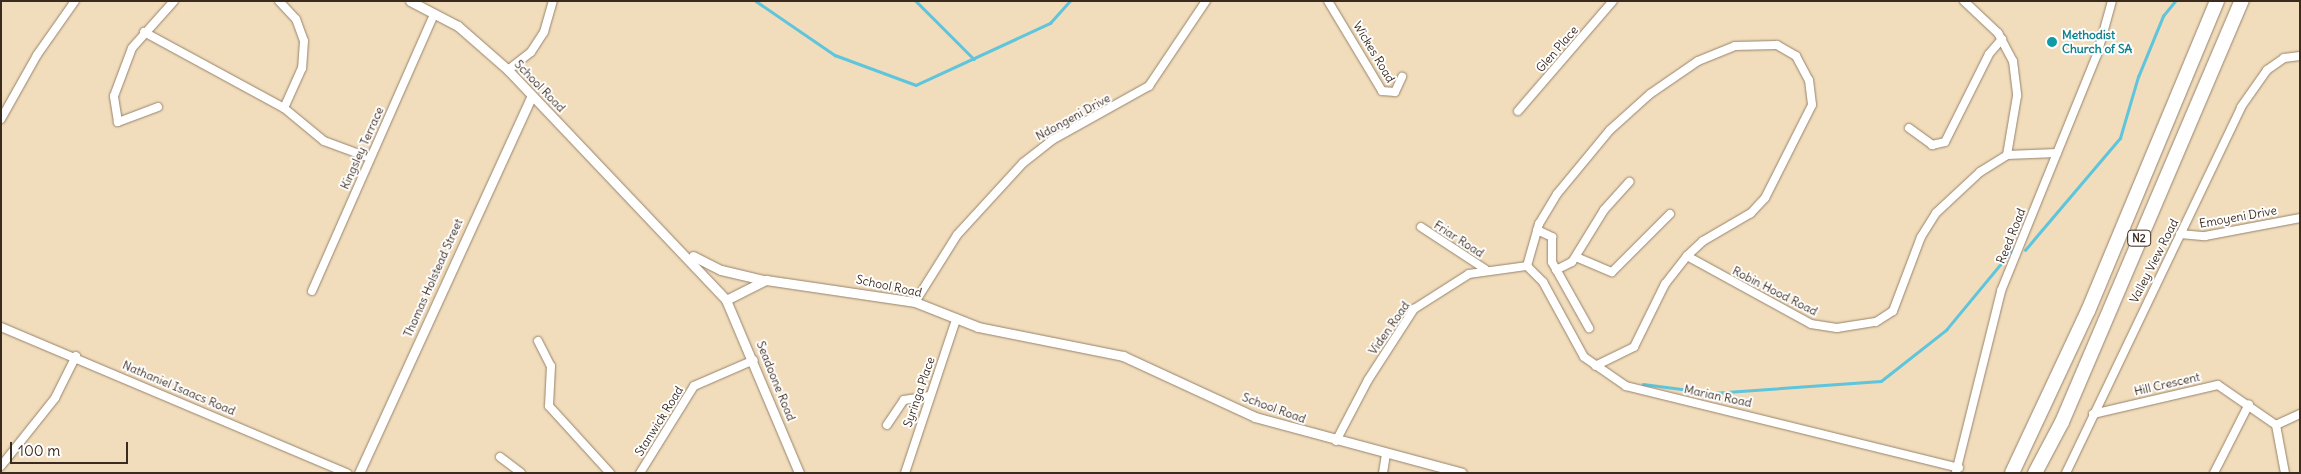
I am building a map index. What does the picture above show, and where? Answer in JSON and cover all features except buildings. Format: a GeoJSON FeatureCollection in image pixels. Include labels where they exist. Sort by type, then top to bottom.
{"type":"FeatureCollection","features":[{"type":"Feature","properties":{"kind":"highway","name":"N2"},"geometry":{"type":"LineString","coordinates":[[2012,473],[2088,311],[2217,1]]}},
{"type":"Feature","properties":{"kind":"highway","name":"N2"},"geometry":{"type":"LineString","coordinates":[[2035,473],[2062,422],[2242,1]]}},
{"type":"Feature","properties":{"kind":"street"},"geometry":{"type":"LineString","coordinates":[[1,119],[37,55],[75,1]]}},
{"type":"Feature","properties":{"kind":"street"},"geometry":{"type":"LineString","coordinates":[[158,107],[123,123],[116,119],[114,96],[120,69],[144,32],[174,1]]}},
{"type":"Feature","properties":{"kind":"street"},"geometry":{"type":"LineString","coordinates":[[279,1],[296,19],[304,41],[300,75],[284,108]]}},
{"type":"Feature","properties":{"kind":"street","name":"School Road"},"geometry":{"type":"LineString","coordinates":[[410,1],[472,36],[508,70],[686,253],[726,300]]}},
{"type":"Feature","properties":{"kind":"street"},"geometry":{"type":"LineString","coordinates":[[508,70],[531,52],[544,32],[553,1]]}},
{"type":"Feature","properties":{"kind":"street","name":"Ndongeni Drive"},"geometry":{"type":"LineString","coordinates":[[914,302],[957,235],[1023,163],[1052,140],[1150,86],[1206,1]]}},
{"type":"Feature","properties":{"kind":"street","name":"Wickes Road"},"geometry":{"type":"LineString","coordinates":[[1328,1],[1382,91],[1395,92],[1402,77]]}},
{"type":"Feature","properties":{"kind":"street","name":"Glen Place"},"geometry":{"type":"LineString","coordinates":[[1518,111],[1613,1]]}},
{"type":"Feature","properties":{"kind":"street"},"geometry":{"type":"LineString","coordinates":[[1964,1],[2002,39],[2013,61],[2017,96],[2007,155],[2057,154]]}},
{"type":"Feature","properties":{"kind":"street","name":"Reed Road"},"geometry":{"type":"LineString","coordinates":[[1957,470],[1992,320],[2111,15],[2112,1]]}},
{"type":"Feature","properties":{"kind":"street","name":"Kingsley Terrace"},"geometry":{"type":"LineString","coordinates":[[312,291],[434,14]]}},
{"type":"Feature","properties":{"kind":"street"},"geometry":{"type":"LineString","coordinates":[[144,32],[284,108],[324,141],[370,158]]}},
{"type":"Feature","properties":{"kind":"street"},"geometry":{"type":"LineString","coordinates":[[1910,128],[1932,145],[1943,144],[1990,54],[2002,39]]}},
{"type":"Feature","properties":{"kind":"street"},"geometry":{"type":"LineString","coordinates":[[1527,266],[1537,230],[1576,168],[1610,130],[1670,78],[1735,46],[1761,43],[1788,48],[1809,80],[1812,105],[1808,117],[1759,206],[1703,241],[1687,256],[1665,284],[1634,347],[1595,366]]}},
{"type":"Feature","properties":{"kind":"street","name":"Valley View Road"},"geometry":{"type":"LineString","coordinates":[[2066,473],[2180,234],[2255,83],[2278,61],[2300,56]]}},
{"type":"Feature","properties":{"kind":"street","name":"Thomas Holstead Street"},"geometry":{"type":"LineString","coordinates":[[359,473],[532,96]]}},
{"type":"Feature","properties":{"kind":"street","name":"Robin Hood Road"},"geometry":{"type":"LineString","coordinates":[[1687,256],[1811,324],[1837,328],[1876,322],[1893,311],[1921,237],[1936,213],[1980,172],[2007,155]]}},
{"type":"Feature","properties":{"kind":"street"},"geometry":{"type":"LineString","coordinates":[[1556,270],[1576,257],[1604,210],[1629,182]]}},
{"type":"Feature","properties":{"kind":"street"},"geometry":{"type":"LineString","coordinates":[[1576,257],[1612,272],[1670,214]]}},
{"type":"Feature","properties":{"kind":"street","name":"Emoyeni Drive"},"geometry":{"type":"LineString","coordinates":[[2180,234],[2205,236],[2300,218]]}},
{"type":"Feature","properties":{"kind":"street","name":"Friar Road"},"geometry":{"type":"LineString","coordinates":[[1420,227],[1486,270]]}},
{"type":"Feature","properties":{"kind":"street"},"geometry":{"type":"LineString","coordinates":[[1537,230],[1552,237],[1550,256],[1589,328]]}},
{"type":"Feature","properties":{"kind":"street","name":"School Road"},"geometry":{"type":"LineString","coordinates":[[686,253],[721,270],[766,280],[914,302],[956,320],[1123,356],[1255,416],[1336,441],[1462,473]]}},
{"type":"Feature","properties":{"kind":"street","name":"Marian Road"},"geometry":{"type":"LineString","coordinates":[[1527,266],[1543,282],[1572,340],[1595,366],[1619,382],[1645,391],[1957,470]]}},
{"type":"Feature","properties":{"kind":"street","name":"Viden Road"},"geometry":{"type":"LineString","coordinates":[[1336,441],[1368,380],[1414,309],[1448,283],[1486,270],[1527,266]]}},
{"type":"Feature","properties":{"kind":"street"},"geometry":{"type":"LineString","coordinates":[[726,300],[766,280]]}},
{"type":"Feature","properties":{"kind":"street","name":"Seadoone Road"},"geometry":{"type":"LineString","coordinates":[[726,300],[754,360],[799,473]]}},
{"type":"Feature","properties":{"kind":"street","name":"Syringa Place"},"geometry":{"type":"LineString","coordinates":[[905,473],[956,320]]}},
{"type":"Feature","properties":{"kind":"street","name":"Nathaniel Isaacs Road"},"geometry":{"type":"LineString","coordinates":[[1,327],[76,356],[347,473]]}},
{"type":"Feature","properties":{"kind":"street"},"geometry":{"type":"LineString","coordinates":[[538,341],[551,370],[549,406],[610,473]]}},
{"type":"Feature","properties":{"kind":"street"},"geometry":{"type":"LineString","coordinates":[[1,466],[55,398],[76,356]]}},
{"type":"Feature","properties":{"kind":"street","name":"Stanwick Road"},"geometry":{"type":"LineString","coordinates":[[640,473],[694,386],[754,360]]}},
{"type":"Feature","properties":{"kind":"street","name":"Hill Crescent"},"geometry":{"type":"LineString","coordinates":[[2093,414],[2213,385],[2249,404],[2276,425]]}},
{"type":"Feature","properties":{"kind":"street"},"geometry":{"type":"LineString","coordinates":[[887,425],[904,400],[930,396]]}},
{"type":"Feature","properties":{"kind":"street"},"geometry":{"type":"LineString","coordinates":[[2214,473],[2249,404]]}},
{"type":"Feature","properties":{"kind":"street"},"geometry":{"type":"LineString","coordinates":[[2285,473],[2276,425],[2300,414]]}},
{"type":"Feature","properties":{"kind":"street"},"geometry":{"type":"LineString","coordinates":[[1382,473],[1386,454]]}},
{"type":"Feature","properties":{"kind":"street"},"geometry":{"type":"LineString","coordinates":[[500,458],[521,473]]}},
{"type":"Feature","properties":{"kind":"waterway"},"geometry":{"type":"LineString","coordinates":[[756,1],[835,55],[916,85],[1050,23],[1070,1]]}},
{"type":"Feature","properties":{"kind":"waterway"},"geometry":{"type":"LineString","coordinates":[[916,1],[974,59]]}},
{"type":"Feature","properties":{"kind":"waterway"},"geometry":{"type":"LineString","coordinates":[[2025,250],[2120,138],[2138,77],[2163,16],[2175,1]]}},
{"type":"Feature","properties":{"kind":"waterway"},"geometry":{"type":"LineString","coordinates":[[1643,384],[1712,393],[1881,381],[1946,330],[2013,249]]}},
{"type":"Feature","properties":{"kind":"place","name":"Methodist Church of SA"},"geometry":{"type":"Point","coordinates":[2052,42]}}]}
